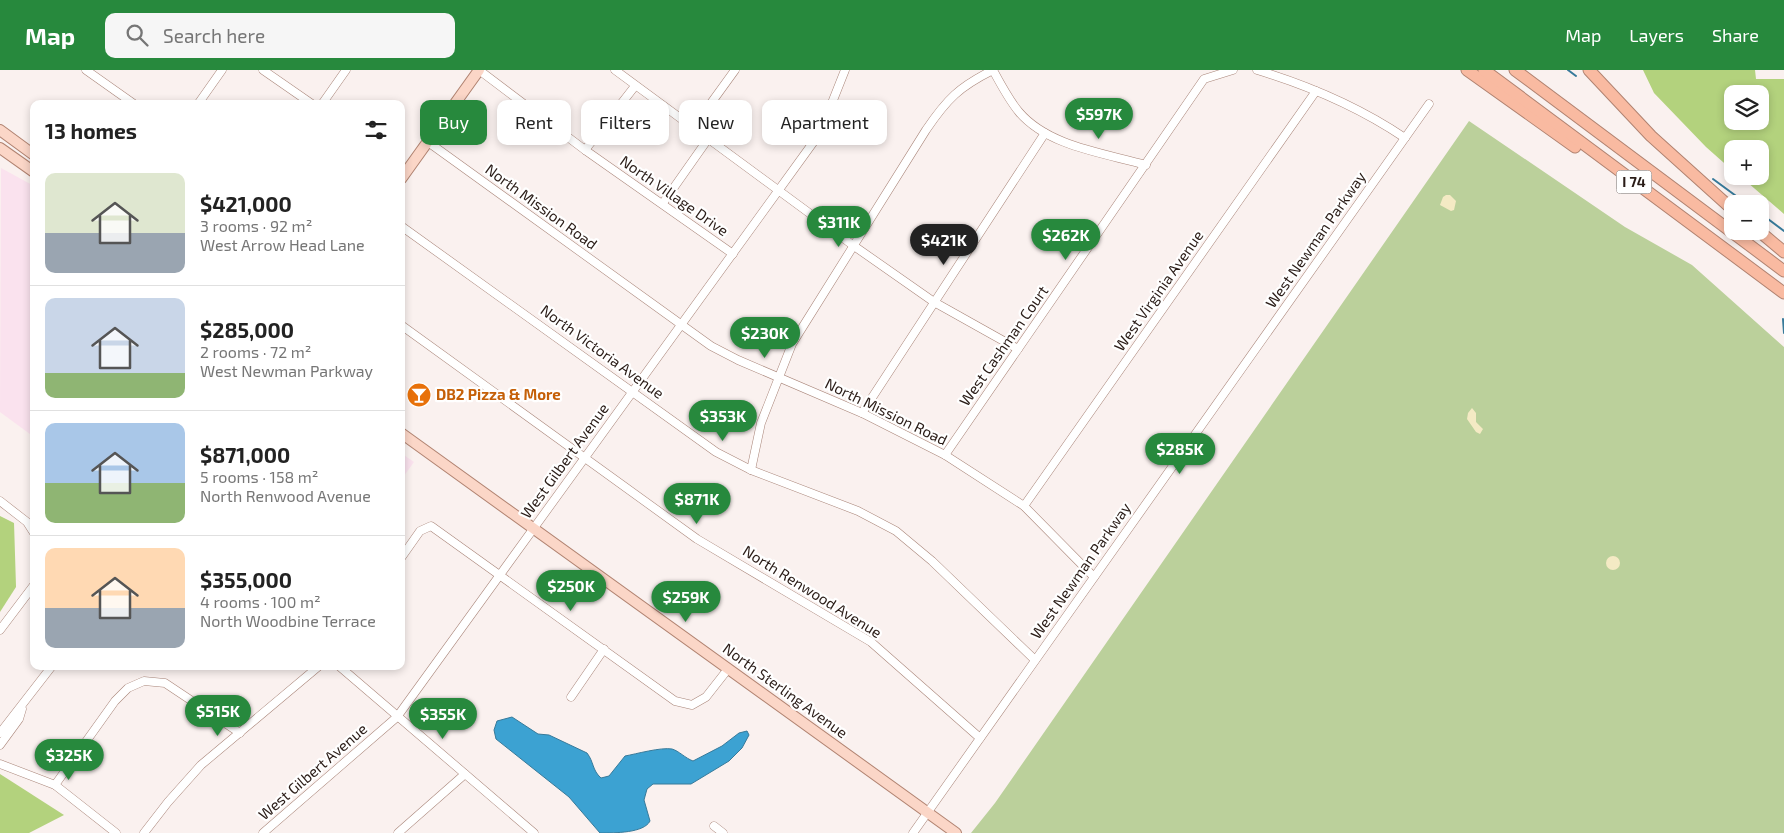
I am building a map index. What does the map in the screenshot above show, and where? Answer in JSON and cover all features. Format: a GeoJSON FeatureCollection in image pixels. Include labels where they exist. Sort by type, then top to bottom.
{"type":"FeatureCollection","features":[{"type":"Feature","properties":{"kind":"highway"},"geometry":{"type":"LineString","coordinates":[[1467,70],[1725,250]]}},
{"type":"Feature","properties":{"kind":"highway","name":"I 74"},"geometry":{"type":"LineString","coordinates":[[1484,70],[1784,293]]}},
{"type":"Feature","properties":{"kind":"highway","name":"I 74"},"geometry":{"type":"LineString","coordinates":[[1515,70],[1784,271]]}},
{"type":"Feature","properties":{"kind":"highway"},"geometry":{"type":"LineString","coordinates":[[1589,70],[1671,156],[1724,202]]}},
{"type":"Feature","properties":{"kind":"highway"},"geometry":{"type":"LineString","coordinates":[[1769,239],[1784,252]]}},
{"type":"Feature","properties":{"kind":"main road"},"geometry":{"type":"LineString","coordinates":[[458,100],[479,70]]}},
{"type":"Feature","properties":{"kind":"main road"},"geometry":{"type":"LineString","coordinates":[[0,130],[30,152]]}},
{"type":"Feature","properties":{"kind":"main road"},"geometry":{"type":"LineString","coordinates":[[405,170],[426,145]]}},
{"type":"Feature","properties":{"kind":"main road"},"geometry":{"type":"LineString","coordinates":[[0,148],[30,169]]}},
{"type":"Feature","properties":{"kind":"main road","name":"North Sterling Avenue"},"geometry":{"type":"LineString","coordinates":[[405,436],[956,833]]}},
{"type":"Feature","properties":{"kind":"street"},"geometry":{"type":"LineString","coordinates":[[86,70],[128,100]]}},
{"type":"Feature","properties":{"kind":"street"},"geometry":{"type":"LineString","coordinates":[[201,100],[222,70]]}},
{"type":"Feature","properties":{"kind":"street"},"geometry":{"type":"LineString","coordinates":[[263,70],[306,100]]}},
{"type":"Feature","properties":{"kind":"street"},"geometry":{"type":"LineString","coordinates":[[325,100],[346,70]]}},
{"type":"Feature","properties":{"kind":"street","name":"North Village Drive"},"geometry":{"type":"LineString","coordinates":[[479,70],[585,150],[733,254]]}},
{"type":"Feature","properties":{"kind":"street"},"geometry":{"type":"LineString","coordinates":[[615,70],[679,118]]}},
{"type":"Feature","properties":{"kind":"street"},"geometry":{"type":"LineString","coordinates":[[713,100],[735,70]]}},
{"type":"Feature","properties":{"kind":"street","name":"West Gilbert Avenue"},"geometry":{"type":"LineString","coordinates":[[263,833],[398,717],[820,133],[845,70]]}},
{"type":"Feature","properties":{"kind":"street"},"geometry":{"type":"LineString","coordinates":[[751,470],[761,423],[777,377],[792,344],[811,310],[946,101],[969,82],[993,70],[1021,114],[1045,133],[1064,142],[1146,165]]}},
{"type":"Feature","properties":{"kind":"street","name":"West Cashman Court"},"geometry":{"type":"LineString","coordinates":[[945,455],[1204,79],[1232,70]]}},
{"type":"Feature","properties":{"kind":"street"},"geometry":{"type":"LineString","coordinates":[[1256,70],[1316,91],[1368,114],[1405,138]]}},
{"type":"Feature","properties":{"kind":"street"},"geometry":{"type":"LineString","coordinates":[[585,150],[635,86]]}},
{"type":"Feature","properties":{"kind":"street","name":"West Virginia Avenue"},"geometry":{"type":"LineString","coordinates":[[1024,506],[1316,91]]}},
{"type":"Feature","properties":{"kind":"street","name":"West Newman Parkway"},"geometry":{"type":"LineString","coordinates":[[913,833],[1429,104]]}},
{"type":"Feature","properties":{"kind":"street"},"geometry":{"type":"LineString","coordinates":[[862,413],[1045,133]]}},
{"type":"Feature","properties":{"kind":"street","name":"North Mission Road"},"geometry":{"type":"LineString","coordinates":[[432,145],[711,346],[777,377],[862,413],[945,455],[1024,506],[1094,577]]}},
{"type":"Feature","properties":{"kind":"street"},"geometry":{"type":"LineString","coordinates":[[663,203],[704,145]]}},
{"type":"Feature","properties":{"kind":"street"},"geometry":{"type":"LineString","coordinates":[[716,145],[934,302],[1018,349]]}},
{"type":"Feature","properties":{"kind":"street","name":"North Victoria Avenue"},"geometry":{"type":"LineString","coordinates":[[405,229],[716,452],[751,470],[858,511],[896,532],[932,561],[1034,660]]}},
{"type":"Feature","properties":{"kind":"street","name":"North Renwood Avenue"},"geometry":{"type":"LineString","coordinates":[[405,328],[698,539],[871,642],[980,738]]}},
{"type":"Feature","properties":{"kind":"street"},"geometry":{"type":"LineString","coordinates":[[0,501],[27,522],[30,527]]}},
{"type":"Feature","properties":{"kind":"street"},"geometry":{"type":"LineString","coordinates":[[405,552],[420,531],[431,526],[675,701],[692,705],[706,697],[728,668]]}},
{"type":"Feature","properties":{"kind":"street"},"geometry":{"type":"LineString","coordinates":[[0,630],[30,590]]}},
{"type":"Feature","properties":{"kind":"street"},"geometry":{"type":"LineString","coordinates":[[571,697],[604,649]]}},
{"type":"Feature","properties":{"kind":"street"},"geometry":{"type":"LineString","coordinates":[[0,733],[3,722],[23,706],[49,670]]}},
{"type":"Feature","properties":{"kind":"street"},"geometry":{"type":"LineString","coordinates":[[144,833],[168,802],[201,765],[314,670]]}},
{"type":"Feature","properties":{"kind":"street"},"geometry":{"type":"LineString","coordinates":[[344,670],[532,832]]}},
{"type":"Feature","properties":{"kind":"street"},"geometry":{"type":"LineString","coordinates":[[54,784],[115,701],[128,688],[144,681],[165,683],[240,733]]}},
{"type":"Feature","properties":{"kind":"street"},"geometry":{"type":"LineString","coordinates":[[0,745],[19,719],[23,706]]}},
{"type":"Feature","properties":{"kind":"street"},"geometry":{"type":"LineString","coordinates":[[0,764],[54,784],[116,833]]}},
{"type":"Feature","properties":{"kind":"street"},"geometry":{"type":"LineString","coordinates":[[398,833],[466,774]]}},
{"type":"Feature","properties":{"kind":"street"},"geometry":{"type":"LineString","coordinates":[[714,826],[723,833]]}},
{"type":"Feature","properties":{"kind":"shaded area"},"geometry":{"type":"Polygon","coordinates":[[[1,168],[30,184],[30,434],[0,412],[1,168]]]}},
{"type":"Feature","properties":{"kind":"shaded area"},"geometry":{"type":"Polygon","coordinates":[[[405,456],[414,462],[405,474],[405,456]]]}},
{"type":"Feature","properties":{"kind":"green space"},"geometry":{"type":"Polygon","coordinates":[[[1643,70],[1755,70],[1756,79],[1784,79],[1784,214],[1769,201],[1769,195],[1762,195],[1750,185],[1769,185],[1769,140],[1724,140],[1724,163],[1654,93],[1643,70]]]}},
{"type":"Feature","properties":{"kind":"green space"},"geometry":{"type":"Polygon","coordinates":[[[1469,121],[1625,227],[1692,265],[1784,347],[1784,833],[971,833],[995,803],[1469,121]]]}},
{"type":"Feature","properties":{"kind":"green space"},"geometry":{"type":"Polygon","coordinates":[[[0,516],[14,523],[16,587],[0,612],[0,516]]]}},
{"type":"Feature","properties":{"kind":"green space"},"geometry":{"type":"Polygon","coordinates":[[[0,774],[64,815],[29,833],[0,833],[0,774]]]}},
{"type":"Feature","properties":{"kind":"sand"},"geometry":{"type":"Polygon","coordinates":[[[1450,195],[1456,201],[1454,210],[1451,211],[1440,205],[1443,197],[1450,195]]]}},
{"type":"Feature","properties":{"kind":"sand"},"geometry":{"type":"Polygon","coordinates":[[[1472,408],[1476,413],[1476,422],[1483,429],[1480,434],[1476,432],[1467,419],[1468,413],[1472,408]]]}},
{"type":"Feature","properties":{"kind":"sand"},"geometry":{"type":"Polygon","coordinates":[[[1610,556],[1616,556],[1620,563],[1616,570],[1610,570],[1606,566],[1606,560],[1610,556]]]}},
{"type":"Feature","properties":{"kind":"water"},"geometry":{"type":"Polygon","coordinates":[[[512,717],[538,734],[549,735],[587,753],[601,778],[609,776],[625,756],[655,750],[672,749],[693,761],[722,746],[739,733],[747,731],[749,735],[742,748],[729,761],[691,784],[653,784],[647,789],[644,800],[650,821],[647,825],[635,830],[600,833],[569,797],[496,739],[494,730],[497,721],[512,717]]]}},
{"type":"Feature","properties":{"kind":"waterway"},"geometry":{"type":"LineString","coordinates":[[1568,70],[1576,76]]}},
{"type":"Feature","properties":{"kind":"waterway"},"geometry":{"type":"LineString","coordinates":[[1713,179],[1735,195]]}},
{"type":"Feature","properties":{"kind":"waterway"},"geometry":{"type":"LineString","coordinates":[[1769,220],[1784,231]]}},
{"type":"Feature","properties":{"kind":"waterway"},"geometry":{"type":"LineString","coordinates":[[1783,319],[1784,333]]}},
{"type":"Feature","properties":{"kind":"place","name":"DB2 Pizza & More"},"geometry":{"type":"Point","coordinates":[419,395]}}]}
